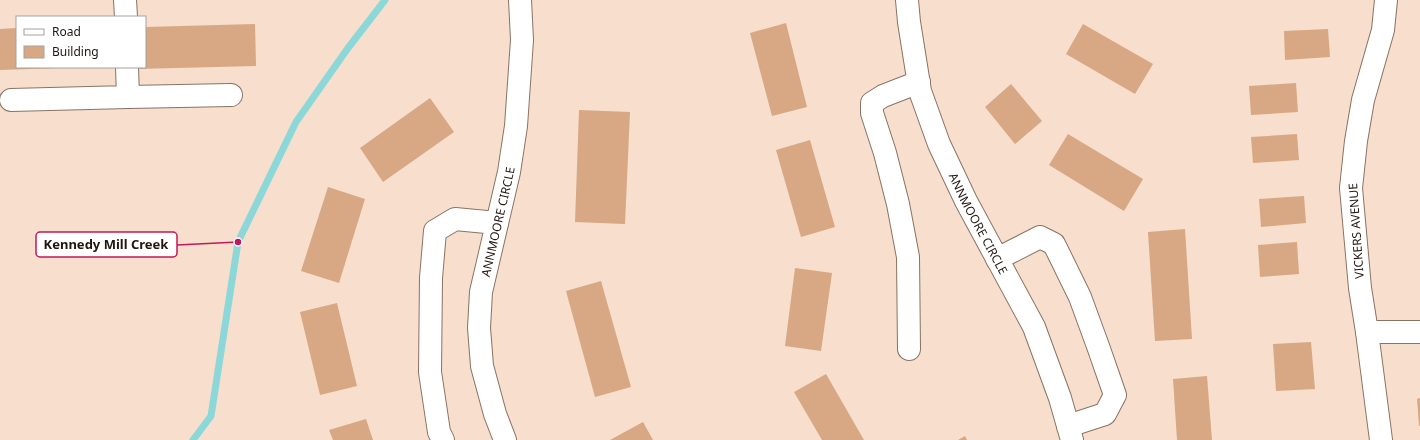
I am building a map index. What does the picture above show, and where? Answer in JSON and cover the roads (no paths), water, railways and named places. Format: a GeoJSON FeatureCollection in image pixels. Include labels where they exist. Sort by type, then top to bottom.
{"type":"FeatureCollection","features":[{"type":"Feature","properties":{"kind":"street"},"geometry":{"type":"LineString","coordinates":[[126,0],[126,16]]}},
{"type":"Feature","properties":{"kind":"street","name":"ANNMOORE CIRCLE"},"geometry":{"type":"LineString","coordinates":[[505,440],[495,414],[482,366],[479,328],[481,292],[509,172],[516,126],[522,40],[520,0]]}},
{"type":"Feature","properties":{"kind":"street","name":"ANNMOORE CIRCLE"},"geometry":{"type":"LineString","coordinates":[[907,0],[920,91],[939,144],[966,201],[1034,327],[1060,398],[1070,433]]}},
{"type":"Feature","properties":{"kind":"street","name":"VICKERS AVENUE"},"geometry":{"type":"LineString","coordinates":[[1381,440],[1360,288],[1351,188],[1356,141],[1362,107],[1383,30],[1386,0]]}},
{"type":"Feature","properties":{"kind":"street"},"geometry":{"type":"LineString","coordinates":[[127,68],[128,97]]}},
{"type":"Feature","properties":{"kind":"street"},"geometry":{"type":"LineString","coordinates":[[909,349],[908,257],[898,204],[885,153],[872,113],[872,104],[883,96],[919,82]]}},
{"type":"Feature","properties":{"kind":"street"},"geometry":{"type":"LineString","coordinates":[[11,100],[231,95]]}},
{"type":"Feature","properties":{"kind":"street"},"geometry":{"type":"LineString","coordinates":[[443,440],[439,432],[430,372],[431,278],[435,231],[455,220],[497,223]]}},
{"type":"Feature","properties":{"kind":"street"},"geometry":{"type":"LineString","coordinates":[[997,259],[1040,237],[1054,244],[1080,298],[1100,349],[1114,395],[1105,414],[1070,433]]}},
{"type":"Feature","properties":{"kind":"street"},"geometry":{"type":"LineString","coordinates":[[1367,332],[1420,332]]}},
{"type":"Feature","properties":{"kind":"waterway"},"geometry":{"type":"LineString","coordinates":[[193,440],[211,416],[238,242],[296,122],[348,48],[385,0]]}},
{"type":"Feature","properties":{"kind":"place","name":"Kennedy Mill Creek"},"geometry":{"type":"Point","coordinates":[238,242]}}]}
